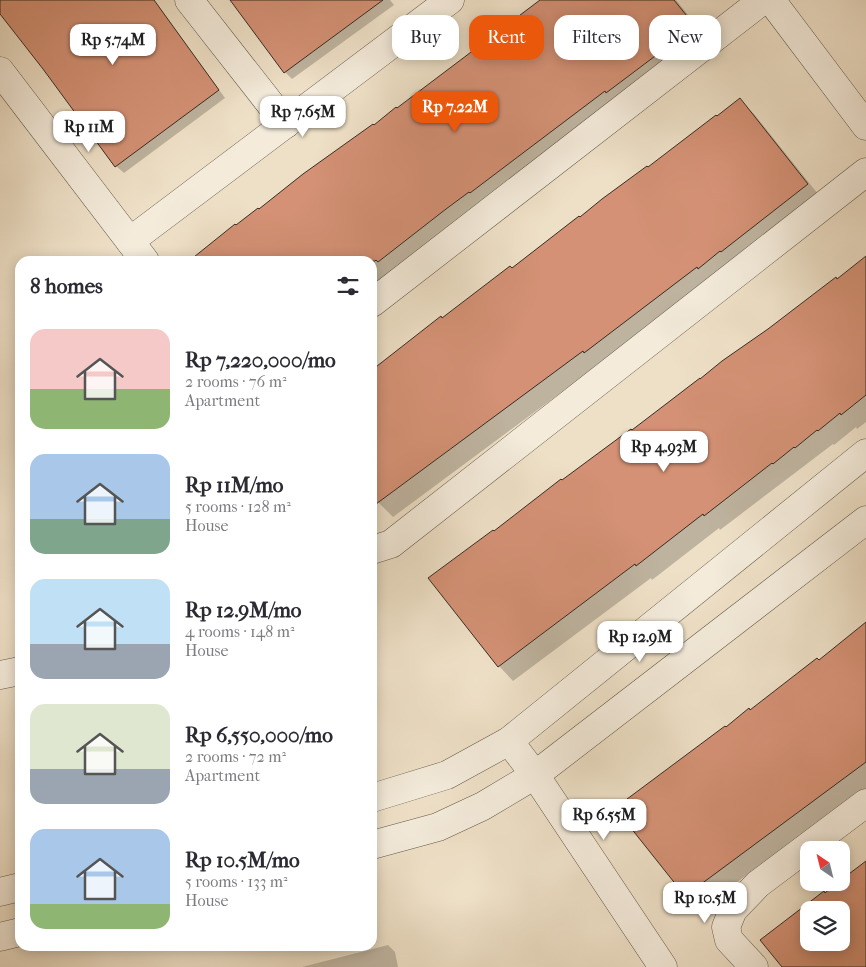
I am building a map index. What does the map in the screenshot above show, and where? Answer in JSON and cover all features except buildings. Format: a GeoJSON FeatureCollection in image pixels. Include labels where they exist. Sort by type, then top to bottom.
{"type":"FeatureCollection","features":[{"type":"Feature","properties":{"kind":"street"},"geometry":{"type":"LineString","coordinates":[[190,0],[286,124]]}},
{"type":"Feature","properties":{"kind":"street"},"geometry":{"type":"LineString","coordinates":[[377,299],[764,0]]}},
{"type":"Feature","properties":{"kind":"street"},"geometry":{"type":"LineString","coordinates":[[771,0],[866,126]]}},
{"type":"Feature","properties":{"kind":"street"},"geometry":{"type":"LineString","coordinates":[[0,71],[137,251],[286,124],[440,3]]}},
{"type":"Feature","properties":{"kind":"street"},"geometry":{"type":"LineString","coordinates":[[377,548],[391,544],[866,172]]}},
{"type":"Feature","properties":{"kind":"street"},"geometry":{"type":"LineString","coordinates":[[377,796],[447,775],[509,741],[866,454]]}},
{"type":"Feature","properties":{"kind":"street"},"geometry":{"type":"LineString","coordinates":[[377,844],[438,827],[483,806],[535,775],[866,520]]}},
{"type":"Feature","properties":{"kind":"street"},"geometry":{"type":"LineString","coordinates":[[0,676],[15,673]]}},
{"type":"Feature","properties":{"kind":"street"},"geometry":{"type":"LineString","coordinates":[[509,741],[535,775],[663,967]]}},
{"type":"Feature","properties":{"kind":"street"},"geometry":{"type":"LineString","coordinates":[[754,967],[729,940],[726,927],[733,910],[758,884],[866,803]]}},
{"type":"Feature","properties":{"kind":"street"},"geometry":{"type":"LineString","coordinates":[[0,892],[15,888]]}},
{"type":"Feature","properties":{"kind":"street"},"geometry":{"type":"LineString","coordinates":[[0,937],[15,933]]}}]}
